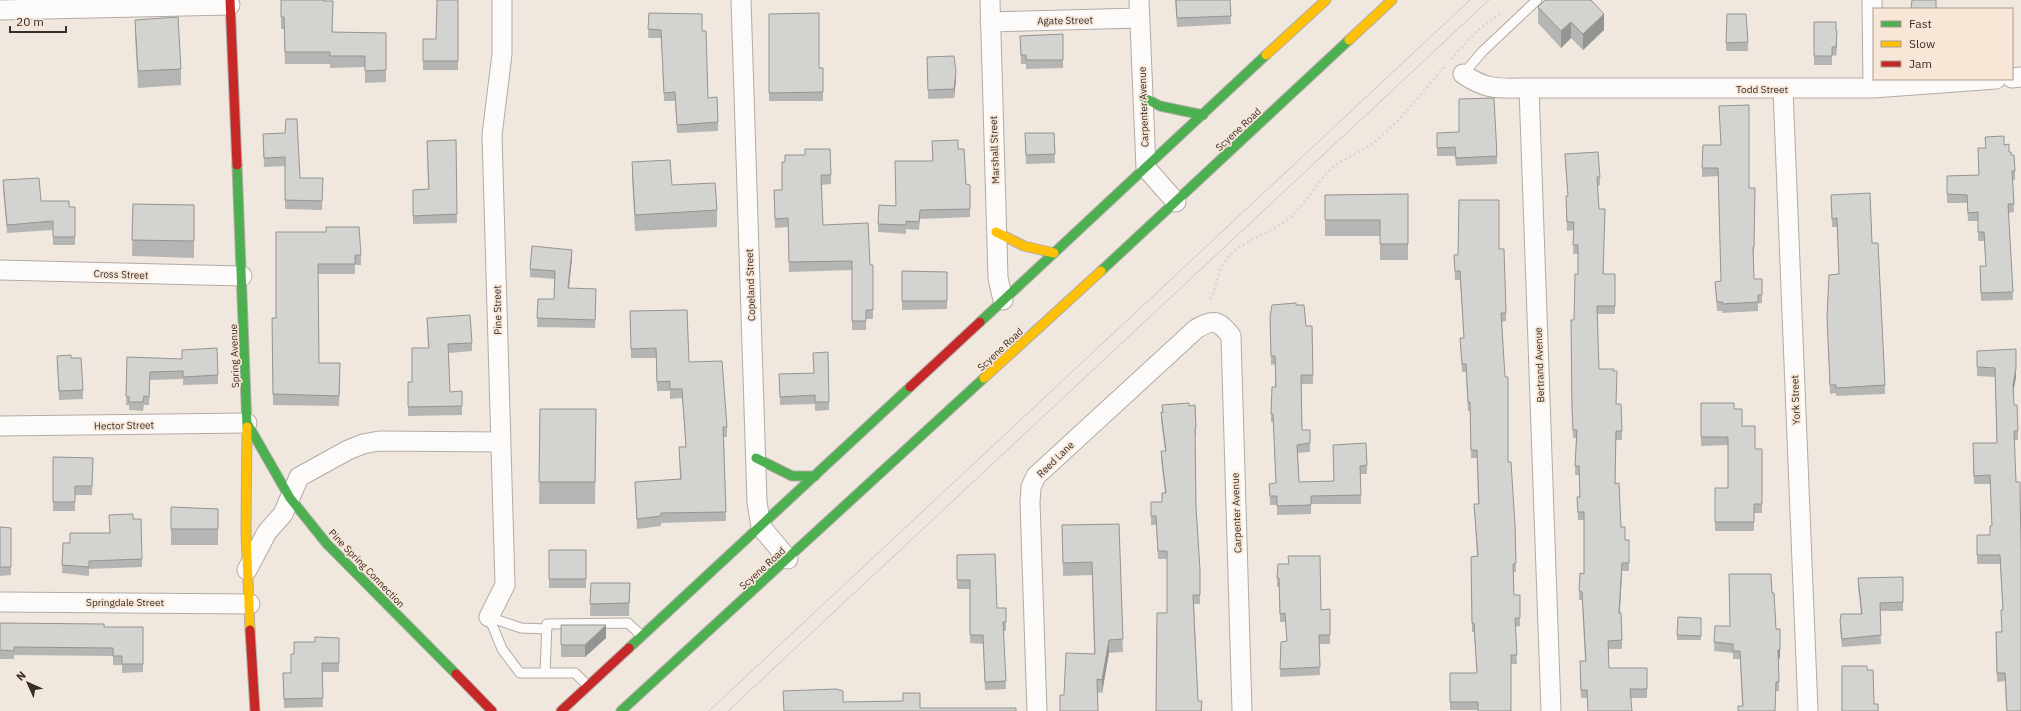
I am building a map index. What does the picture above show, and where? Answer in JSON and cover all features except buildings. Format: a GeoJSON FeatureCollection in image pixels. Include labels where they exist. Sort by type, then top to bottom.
{"type":"FeatureCollection","features":[{"type":"Feature","properties":{"kind":"main road"},"geometry":{"type":"LineString","coordinates":[[561,711],[761,527],[1326,0]]}},
{"type":"Feature","properties":{"kind":"main road","name":"Scyene Road"},"geometry":{"type":"LineString","coordinates":[[621,711],[1176,202],[1392,0]]}},
{"type":"Feature","properties":{"kind":"main road","name":"Spring Avenue"},"geometry":{"type":"LineString","coordinates":[[230,3],[247,423],[245,461],[247,570],[255,711]]}},
{"type":"Feature","properties":{"kind":"main road"},"geometry":{"type":"LineString","coordinates":[[1143,97],[1160,106],[1203,115]]}},
{"type":"Feature","properties":{"kind":"main road"},"geometry":{"type":"LineString","coordinates":[[996,232],[1012,243],[1027,249],[1054,253]]}},
{"type":"Feature","properties":{"kind":"main road","name":"Pine Spring Connection"},"geometry":{"type":"LineString","coordinates":[[247,423],[290,498],[327,544],[492,711]]}},
{"type":"Feature","properties":{"kind":"main road"},"geometry":{"type":"LineString","coordinates":[[756,458],[792,476],[815,476]]}},
{"type":"Feature","properties":{"kind":"street","name":"Pine Street"},"geometry":{"type":"LineString","coordinates":[[490,617],[505,585],[492,135],[502,54],[502,0]]}},
{"type":"Feature","properties":{"kind":"street","name":"Copeland Street"},"geometry":{"type":"LineString","coordinates":[[741,0],[757,502],[761,527]]}},
{"type":"Feature","properties":{"kind":"street","name":"Marshall Street"},"geometry":{"type":"LineString","coordinates":[[990,0],[996,232],[998,278],[1003,300]]}},
{"type":"Feature","properties":{"kind":"street"},"geometry":{"type":"LineString","coordinates":[[1872,0],[1873,88]]}},
{"type":"Feature","properties":{"kind":"street"},"geometry":{"type":"LineString","coordinates":[[0,10],[230,3]]}},
{"type":"Feature","properties":{"kind":"street","name":"Agate Street"},"geometry":{"type":"LineString","coordinates":[[990,22],[1139,9]]}},
{"type":"Feature","properties":{"kind":"street","name":"Carpenter Avenue"},"geometry":{"type":"LineString","coordinates":[[1139,9],[1146,168]]}},
{"type":"Feature","properties":{"kind":"street"},"geometry":{"type":"LineString","coordinates":[[1463,74],[1474,82],[1488,88],[1529,88]]}},
{"type":"Feature","properties":{"kind":"street","name":"Todd Street"},"geometry":{"type":"LineString","coordinates":[[1529,88],[1873,88],[1982,80]]}},
{"type":"Feature","properties":{"kind":"street","name":"Bertrand Avenue"},"geometry":{"type":"LineString","coordinates":[[1529,88],[1551,711]]}},
{"type":"Feature","properties":{"kind":"street","name":"York Street"},"geometry":{"type":"LineString","coordinates":[[1783,89],[1808,711]]}},
{"type":"Feature","properties":{"kind":"street"},"geometry":{"type":"LineString","coordinates":[[1146,168],[1176,202]]}},
{"type":"Feature","properties":{"kind":"street","name":"Cross Street"},"geometry":{"type":"LineString","coordinates":[[0,270],[242,276]]}},
{"type":"Feature","properties":{"kind":"street","name":"Reed Lane"},"geometry":{"type":"LineString","coordinates":[[1037,711],[1030,502],[1031,487],[1036,476],[1196,329],[1207,322],[1216,322]]}},
{"type":"Feature","properties":{"kind":"street","name":"Carpenter Avenue"},"geometry":{"type":"LineString","coordinates":[[1216,322],[1232,336],[1242,711]]}},
{"type":"Feature","properties":{"kind":"street","name":"Hector Street"},"geometry":{"type":"LineString","coordinates":[[0,426],[247,423]]}},
{"type":"Feature","properties":{"kind":"street"},"geometry":{"type":"LineString","coordinates":[[247,570],[267,532],[283,514],[299,477],[348,450],[363,444],[379,441],[500,442]]}},
{"type":"Feature","properties":{"kind":"street"},"geometry":{"type":"LineString","coordinates":[[761,527],[788,559]]}},
{"type":"Feature","properties":{"kind":"street","name":"Springdale Street"},"geometry":{"type":"LineString","coordinates":[[0,602],[250,604]]}},
{"type":"Feature","properties":{"kind":"lane"},"geometry":{"type":"LineString","coordinates":[[1463,74],[1483,51],[1538,0]]}},
{"type":"Feature","properties":{"kind":"lane"},"geometry":{"type":"LineString","coordinates":[[490,617],[521,628],[547,629]]}},
{"type":"Feature","properties":{"kind":"lane"},"geometry":{"type":"LineString","coordinates":[[490,617],[502,649],[520,673],[575,673],[588,686]]}},
{"type":"Feature","properties":{"kind":"lane"},"geometry":{"type":"LineString","coordinates":[[545,673],[547,624],[628,623],[642,636]]}},
{"type":"Feature","properties":{"kind":"path"},"geometry":{"type":"LineString","coordinates":[[1210,299],[1214,292],[1220,269],[1226,259],[1236,249],[1289,218],[1330,170],[1338,163],[1376,141],[1393,125],[1467,40],[1506,9]]}},
{"type":"Feature","properties":{"kind":"tram line"},"geometry":{"type":"LineString","coordinates":[[709,711],[1470,0]]}},
{"type":"Feature","properties":{"kind":"tram line"},"geometry":{"type":"LineString","coordinates":[[728,711],[1489,0]]}},
{"type":"Feature","properties":{"kind":"traffic: fast"},"geometry":{"type":"LineString","coordinates":[[1101,271],[1349,40]]}},
{"type":"Feature","properties":{"kind":"traffic: fast"},"geometry":{"type":"LineString","coordinates":[[980,322],[1266,55]]}},
{"type":"Feature","properties":{"kind":"traffic: fast"},"geometry":{"type":"LineString","coordinates":[[1143,97],[1160,106],[1203,115]]}},
{"type":"Feature","properties":{"kind":"traffic: fast"},"geometry":{"type":"LineString","coordinates":[[237,165],[247,427]]}},
{"type":"Feature","properties":{"kind":"traffic: fast"},"geometry":{"type":"LineString","coordinates":[[621,711],[984,378]]}},
{"type":"Feature","properties":{"kind":"traffic: fast"},"geometry":{"type":"LineString","coordinates":[[629,648],[910,387]]}},
{"type":"Feature","properties":{"kind":"traffic: fast"},"geometry":{"type":"LineString","coordinates":[[247,423],[290,498],[327,544],[456,674]]}},
{"type":"Feature","properties":{"kind":"traffic: fast"},"geometry":{"type":"LineString","coordinates":[[756,458],[792,476],[815,476]]}},
{"type":"Feature","properties":{"kind":"traffic: slow"},"geometry":{"type":"LineString","coordinates":[[1266,55],[1326,0]]}},
{"type":"Feature","properties":{"kind":"traffic: slow"},"geometry":{"type":"LineString","coordinates":[[1349,40],[1392,0]]}},
{"type":"Feature","properties":{"kind":"traffic: slow"},"geometry":{"type":"LineString","coordinates":[[996,232],[1024,246],[1054,253]]}},
{"type":"Feature","properties":{"kind":"traffic: slow"},"geometry":{"type":"LineString","coordinates":[[984,378],[1101,271]]}},
{"type":"Feature","properties":{"kind":"traffic: slow"},"geometry":{"type":"LineString","coordinates":[[247,427],[246,531],[250,630]]}},
{"type":"Feature","properties":{"kind":"traffic: jam"},"geometry":{"type":"LineString","coordinates":[[230,0],[237,165]]}},
{"type":"Feature","properties":{"kind":"traffic: jam"},"geometry":{"type":"LineString","coordinates":[[910,387],[980,322]]}},
{"type":"Feature","properties":{"kind":"traffic: jam"},"geometry":{"type":"LineString","coordinates":[[250,630],[255,711]]}},
{"type":"Feature","properties":{"kind":"traffic: jam"},"geometry":{"type":"LineString","coordinates":[[561,711],[629,648]]}},
{"type":"Feature","properties":{"kind":"traffic: jam"},"geometry":{"type":"LineString","coordinates":[[456,674],[492,711]]}}]}
